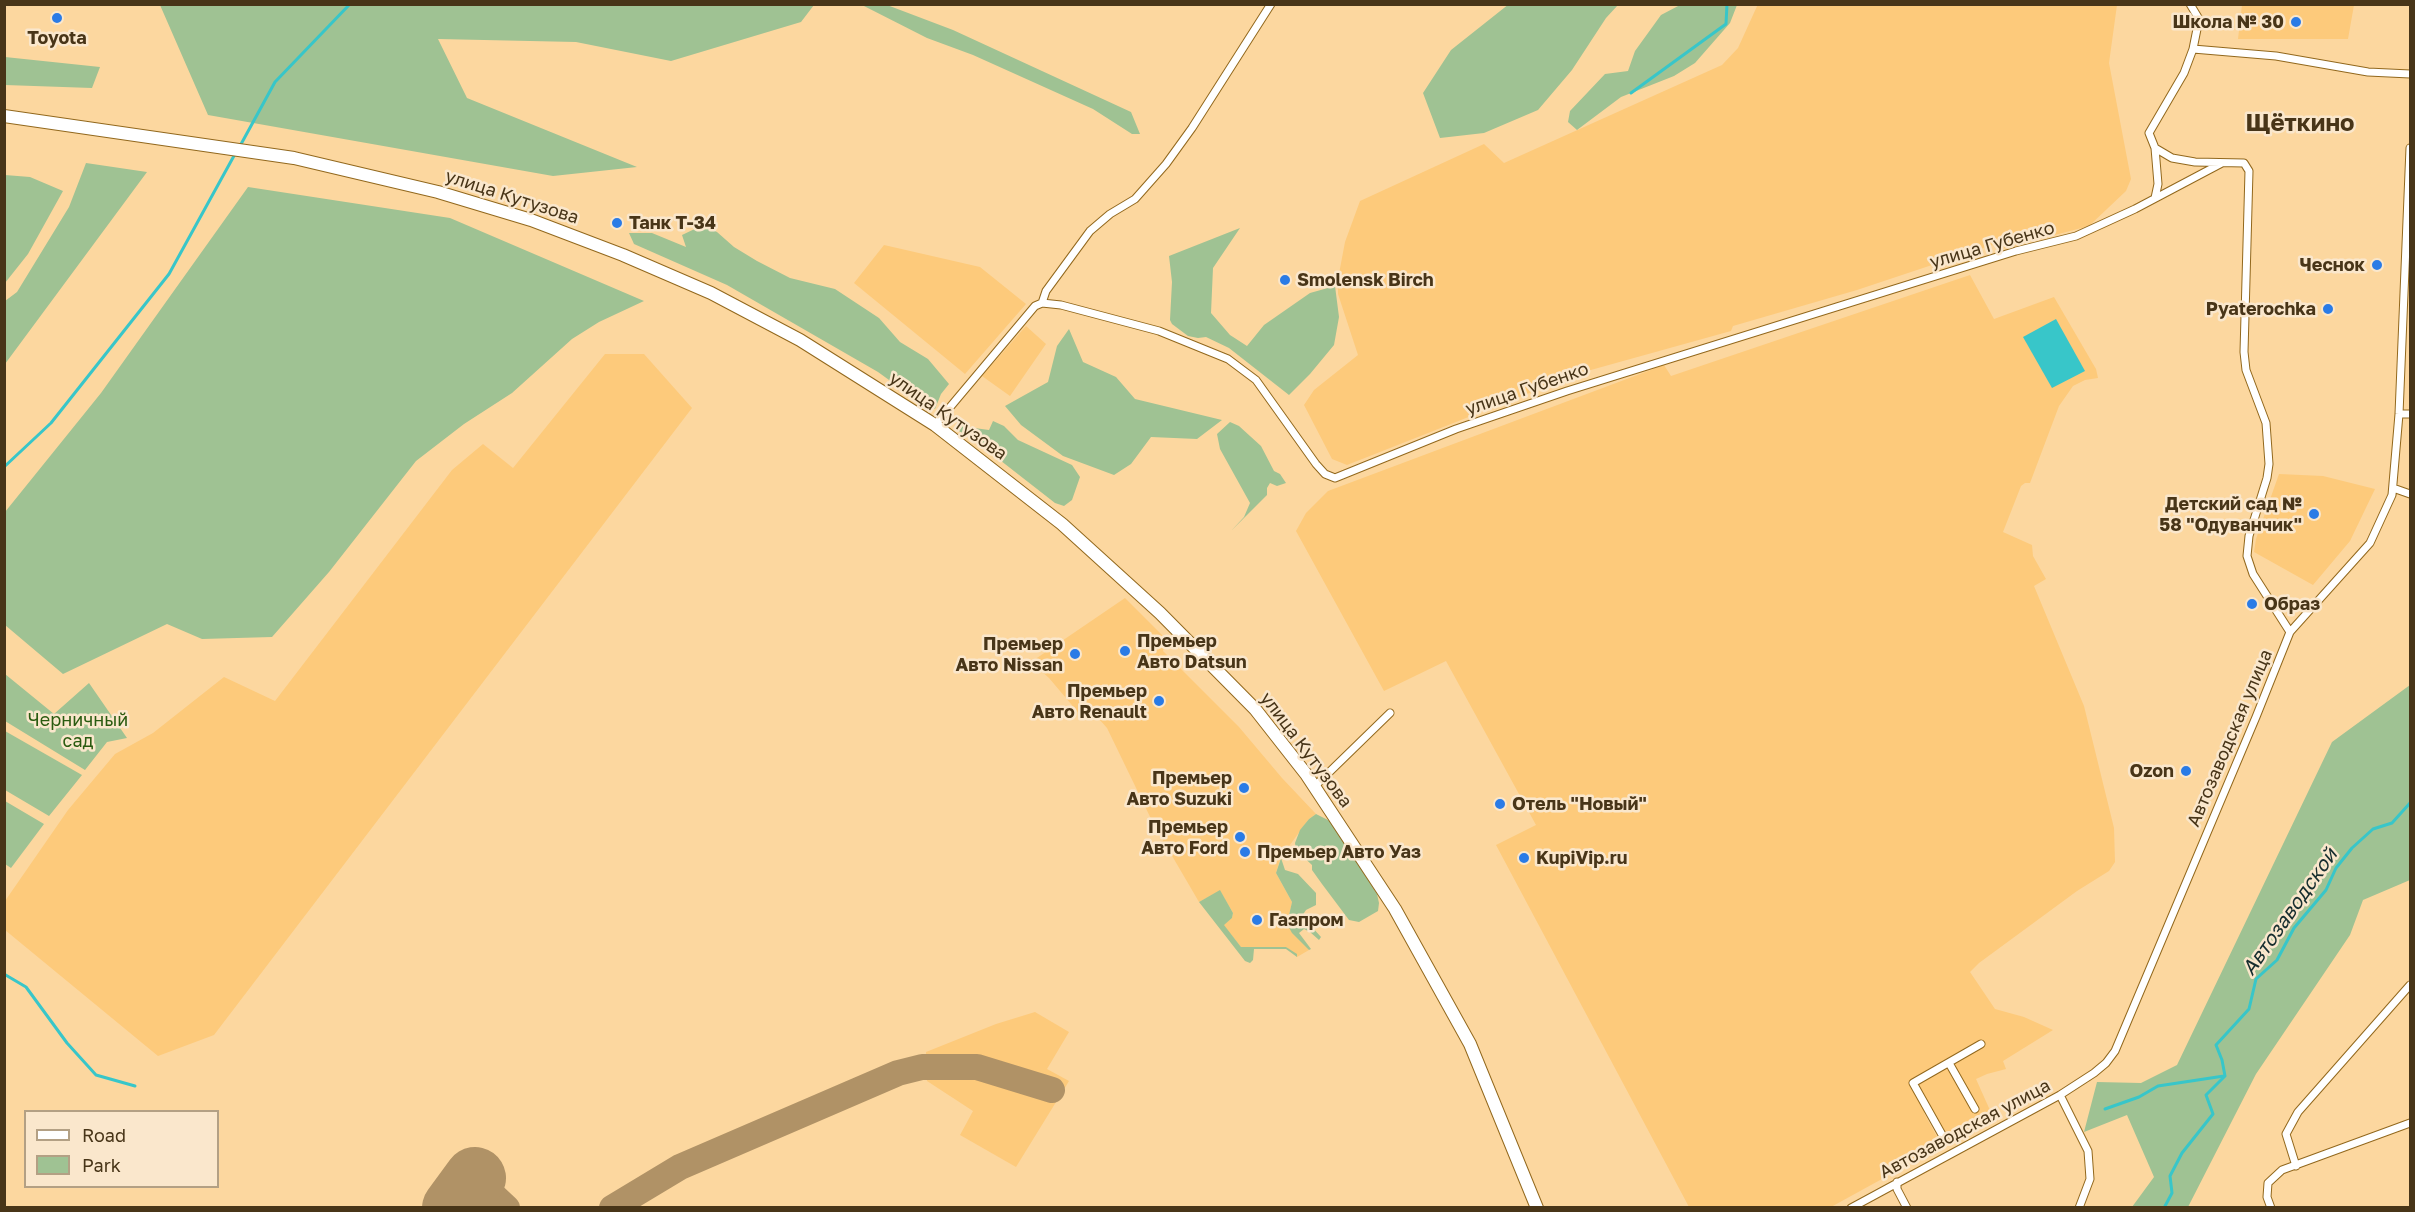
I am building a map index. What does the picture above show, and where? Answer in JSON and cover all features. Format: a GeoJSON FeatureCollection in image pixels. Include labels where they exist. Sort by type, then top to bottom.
{"type":"FeatureCollection","features":[{"type":"Feature","properties":{"kind":"main road","name":"улица Кутузова"},"geometry":{"type":"LineString","coordinates":[[4,116],[294,158],[438,192],[531,220],[623,255],[711,293],[800,340],[935,425],[1062,524],[1160,613],[1255,709],[1315,786],[1395,909],[1470,1044],[1537,1208]]}},
{"type":"Feature","properties":{"kind":"street"},"geometry":{"type":"LineString","coordinates":[[935,425],[1035,306],[1042,303],[1046,291],[1090,231],[1110,214],[1135,199],[1166,164],[1192,128],[1271,4]]}},
{"type":"Feature","properties":{"kind":"street"},"geometry":{"type":"LineString","coordinates":[[2156,198],[2158,184],[2155,148],[2149,134],[2184,73],[2193,48],[2199,19],[2190,4]]}},
{"type":"Feature","properties":{"kind":"street"},"geometry":{"type":"LineString","coordinates":[[2193,48],[2277,56],[2368,72],[2410,74]]}},
{"type":"Feature","properties":{"kind":"street"},"geometry":{"type":"LineString","coordinates":[[2155,148],[2172,158],[2244,163],[2250,177],[2245,261],[2244,352],[2246,370],[2266,423],[2269,464],[2267,478],[2249,536],[2247,556],[2253,574],[2290,632]]}},
{"type":"Feature","properties":{"kind":"street","name":"Автозаводская улица"},"geometry":{"type":"LineString","coordinates":[[1851,1208],[2060,1095],[2094,1073],[2115,1051],[2252,728],[2290,632],[2370,543],[2393,488],[2399,414],[2410,148]]}},
{"type":"Feature","properties":{"kind":"street","name":"улица Губенко"},"geometry":{"type":"LineString","coordinates":[[1042,303],[1060,305],[1158,331],[1228,359],[1256,380],[1316,464],[1325,474],[1335,478],[1456,429],[1578,388],[2016,251],[2076,236],[2222,163]]}},
{"type":"Feature","properties":{"kind":"street"},"geometry":{"type":"LineString","coordinates":[[2399,414],[2410,414]]}},
{"type":"Feature","properties":{"kind":"street"},"geometry":{"type":"LineString","coordinates":[[2393,488],[2410,494]]}},
{"type":"Feature","properties":{"kind":"street"},"geometry":{"type":"LineString","coordinates":[[1315,786],[1390,713]]}},
{"type":"Feature","properties":{"kind":"street"},"geometry":{"type":"LineString","coordinates":[[2296,1166],[2286,1134],[2298,1112],[2410,985]]}},
{"type":"Feature","properties":{"kind":"street"},"geometry":{"type":"LineString","coordinates":[[1945,1140],[1913,1083],[1981,1044]]}},
{"type":"Feature","properties":{"kind":"street"},"geometry":{"type":"LineString","coordinates":[[1948,1063],[1976,1109]]}},
{"type":"Feature","properties":{"kind":"street"},"geometry":{"type":"LineString","coordinates":[[2060,1095],[2088,1151],[2090,1179],[2079,1208]]}},
{"type":"Feature","properties":{"kind":"street"},"geometry":{"type":"LineString","coordinates":[[2271,1208],[2267,1197],[2268,1183],[2282,1170],[2410,1123]]}},
{"type":"Feature","properties":{"kind":"street"},"geometry":{"type":"LineString","coordinates":[[1897,1182],[1897,1189],[1907,1208]]}},
{"type":"Feature","properties":{"kind":"shaded area"},"geometry":{"type":"Polygon","coordinates":[[[1758,4],[2117,5],[2109,63],[2131,179],[2126,191],[2089,226],[2002,249],[1992,245],[1857,290],[1733,326],[1731,331],[1580,373],[1347,465],[1332,459],[1304,405],[1314,390],[1358,355],[1338,294],[1338,279],[1345,242],[1360,201],[1484,144],[1504,163],[1722,65],[1738,48],[1758,4]]]}},
{"type":"Feature","properties":{"kind":"shaded area","name":"Школа № 30"},"geometry":{"type":"Polygon","coordinates":[[[2242,4],[2354,5],[2348,39],[2238,39],[2242,4]]]}},
{"type":"Feature","properties":{"kind":"shaded area"},"geometry":{"type":"Polygon","coordinates":[[[884,245],[980,267],[1026,304],[965,374],[854,283],[884,245]]]}},
{"type":"Feature","properties":{"kind":"shaded area"},"geometry":{"type":"Polygon","coordinates":[[[1970,275],[1994,319],[2054,297],[2096,369],[2098,378],[2085,380],[2073,386],[2059,406],[2030,483],[2021,486],[2003,532],[2032,545],[2033,556],[2046,579],[2034,586],[2084,706],[2114,828],[2115,862],[2109,871],[2077,891],[1970,972],[1995,1009],[2024,1017],[2053,1030],[2003,1061],[2006,1069],[1976,1079],[1993,1117],[1959,1136],[1945,1131],[1932,1109],[1924,1113],[1942,1146],[1831,1207],[1689,1207],[1496,845],[1536,825],[1446,661],[1384,691],[1296,531],[1306,513],[1328,491],[1664,365],[1671,376],[1970,275]]]}},
{"type":"Feature","properties":{"kind":"shaded area"},"geometry":{"type":"Polygon","coordinates":[[[1026,326],[1046,344],[1010,396],[982,376],[1026,326]]]}},
{"type":"Feature","properties":{"kind":"shaded area"},"geometry":{"type":"Polygon","coordinates":[[[605,354],[644,354],[692,408],[214,1035],[158,1056],[5,930],[5,901],[68,810],[115,754],[153,733],[224,677],[275,701],[452,470],[483,444],[513,468],[605,354]]]}},
{"type":"Feature","properties":{"kind":"shaded area","name":"Детский сад № 58 \"Одуванчик\""},"geometry":{"type":"Polygon","coordinates":[[[2279,474],[2323,476],[2375,489],[2350,541],[2313,585],[2254,552],[2256,539],[2279,474]]]}},
{"type":"Feature","properties":{"kind":"shaded area"},"geometry":{"type":"Polygon","coordinates":[[[1125,598],[1166,639],[1163,651],[1239,727],[1316,814],[1309,819],[1281,857],[1276,873],[1292,902],[1288,920],[1309,950],[1297,957],[1286,947],[1241,947],[1223,925],[1232,918],[1233,913],[1220,891],[1199,902],[1154,825],[1107,728],[1092,711],[1082,717],[1049,678],[1031,662],[1125,598]]]}},
{"type":"Feature","properties":{"kind":"shaded area"},"geometry":{"type":"Polygon","coordinates":[[[1035,1012],[1069,1032],[1047,1069],[1069,1081],[1016,1167],[960,1135],[973,1111],[927,1081],[926,1052],[996,1024],[1035,1012]]]}},
{"type":"Feature","properties":{"kind":"green space"},"geometry":{"type":"Polygon","coordinates":[[[1509,4],[1618,5],[1606,18],[1572,70],[1538,110],[1484,133],[1440,138],[1423,93],[1451,50],[1509,4]]]}},
{"type":"Feature","properties":{"kind":"green space"},"geometry":{"type":"Polygon","coordinates":[[[160,5],[814,5],[801,22],[671,61],[576,42],[438,39],[467,98],[637,167],[553,176],[208,115],[160,5]]]}},
{"type":"Feature","properties":{"kind":"green space"},"geometry":{"type":"Polygon","coordinates":[[[862,5],[887,5],[953,30],[1131,112],[1140,134],[1132,134],[1093,109],[973,55],[927,38],[862,5]]]}},
{"type":"Feature","properties":{"kind":"green space"},"geometry":{"type":"Polygon","coordinates":[[[1680,5],[1737,5],[1730,23],[1695,63],[1674,76],[1621,97],[1577,130],[1568,122],[1570,111],[1605,74],[1628,71],[1635,51],[1661,15],[1680,5]]]}},
{"type":"Feature","properties":{"kind":"green space"},"geometry":{"type":"Polygon","coordinates":[[[5,57],[100,67],[92,88],[5,85],[5,57]]]}},
{"type":"Feature","properties":{"kind":"green space"},"geometry":{"type":"Polygon","coordinates":[[[86,163],[147,172],[5,364],[5,301],[17,292],[69,207],[86,163]]]}},
{"type":"Feature","properties":{"kind":"green space"},"geometry":{"type":"Polygon","coordinates":[[[5,175],[30,177],[63,191],[28,254],[5,283],[5,175]]]}},
{"type":"Feature","properties":{"kind":"green space"},"geometry":{"type":"Polygon","coordinates":[[[248,187],[450,218],[644,301],[599,322],[572,339],[512,393],[464,424],[416,461],[329,572],[272,637],[202,639],[167,624],[63,674],[5,625],[5,512],[101,393],[248,187]]]}},
{"type":"Feature","properties":{"kind":"green space"},"geometry":{"type":"Polygon","coordinates":[[[703,225],[717,232],[734,247],[757,261],[790,278],[835,289],[879,318],[900,342],[928,359],[949,384],[941,394],[935,409],[914,398],[878,372],[727,285],[634,244],[629,233],[652,233],[686,247],[682,235],[703,225]]]}},
{"type":"Feature","properties":{"kind":"green space"},"geometry":{"type":"Polygon","coordinates":[[[1240,228],[1213,268],[1211,313],[1230,335],[1247,346],[1264,325],[1310,293],[1335,286],[1339,317],[1334,345],[1289,395],[1229,348],[1206,337],[1188,336],[1170,320],[1172,282],[1169,256],[1240,228]]]}},
{"type":"Feature","properties":{"kind":"green space"},"geometry":{"type":"Polygon","coordinates":[[[1069,329],[1083,362],[1116,377],[1135,399],[1222,420],[1197,439],[1151,437],[1131,464],[1114,475],[1063,456],[1021,425],[1005,406],[1048,382],[1057,346],[1069,329]]]}},
{"type":"Feature","properties":{"kind":"green space"},"geometry":{"type":"Polygon","coordinates":[[[993,421],[1004,426],[1018,440],[1072,465],[1080,477],[1072,500],[1064,506],[1055,503],[959,431],[957,423],[989,430],[993,421]]]}},
{"type":"Feature","properties":{"kind":"green space"},"geometry":{"type":"Polygon","coordinates":[[[1230,422],[1239,426],[1261,446],[1274,471],[1280,474],[1286,483],[1277,486],[1270,483],[1267,495],[1231,531],[1244,517],[1250,503],[1220,449],[1217,434],[1230,422]]]}},
{"type":"Feature","properties":{"kind":"green space","name":"Черничный сад"},"geometry":{"type":"Polygon","coordinates":[[[5,674],[54,714],[89,683],[127,738],[107,742],[85,770],[5,721],[5,674]]]}},
{"type":"Feature","properties":{"kind":"green space"},"geometry":{"type":"Polygon","coordinates":[[[2410,685],[2410,880],[2363,900],[2350,935],[2256,1074],[2188,1207],[2132,1207],[2154,1177],[2127,1115],[2084,1132],[2097,1082],[2141,1083],[2177,1065],[2332,742],[2410,685]]]}},
{"type":"Feature","properties":{"kind":"green space","name":"Черничный сад"},"geometry":{"type":"Polygon","coordinates":[[[5,731],[82,775],[49,816],[5,790],[5,731]]]}},
{"type":"Feature","properties":{"kind":"green space"},"geometry":{"type":"Polygon","coordinates":[[[5,801],[44,824],[11,868],[5,864],[5,801]]]}},
{"type":"Feature","properties":{"kind":"green space"},"geometry":{"type":"Polygon","coordinates":[[[1316,814],[1328,820],[1335,828],[1377,894],[1378,911],[1359,922],[1349,920],[1312,870],[1312,865],[1296,850],[1295,843],[1300,830],[1316,814]]]}},
{"type":"Feature","properties":{"kind":"green space"},"geometry":{"type":"Polygon","coordinates":[[[1281,858],[1285,870],[1298,874],[1316,893],[1316,905],[1306,910],[1302,916],[1321,937],[1319,940],[1304,929],[1299,933],[1311,949],[1309,950],[1292,933],[1287,924],[1292,902],[1276,873],[1281,858]]]}},
{"type":"Feature","properties":{"kind":"green space"},"geometry":{"type":"Polygon","coordinates":[[[1220,890],[1233,913],[1232,918],[1224,925],[1241,947],[1286,947],[1297,954],[1297,957],[1286,949],[1254,949],[1253,960],[1250,963],[1245,961],[1199,902],[1220,890]]]}},
{"type":"Feature","properties":{"kind":"water"},"geometry":{"type":"Polygon","coordinates":[[[2056,319],[2085,371],[2052,388],[2023,337],[2056,319]]]}},
{"type":"Feature","properties":{"kind":"waterway"},"geometry":{"type":"LineString","coordinates":[[240,146],[275,82],[350,4]]}},
{"type":"Feature","properties":{"kind":"waterway"},"geometry":{"type":"LineString","coordinates":[[1631,93],[1726,24],[1727,4]]}},
{"type":"Feature","properties":{"kind":"waterway"},"geometry":{"type":"LineString","coordinates":[[4,467],[51,423],[169,274],[235,154]]}},
{"type":"Feature","properties":{"kind":"waterway","name":"Автозаводской"},"geometry":{"type":"LineString","coordinates":[[2164,1208],[2172,1193],[2170,1176],[2182,1153],[2213,1114],[2206,1095],[2225,1076],[2216,1045],[2249,1009],[2256,979],[2277,960],[2294,928],[2326,890],[2336,868],[2352,848],[2373,829],[2392,823],[2410,803]]}},
{"type":"Feature","properties":{"kind":"waterway"},"geometry":{"type":"LineString","coordinates":[[4,974],[26,987],[67,1043],[96,1075],[135,1086]]}},
{"type":"Feature","properties":{"kind":"waterway"},"geometry":{"type":"LineString","coordinates":[[2105,1109],[2139,1097],[2158,1086],[2224,1076]]}},
{"type":"Feature","properties":{"kind":"taxiway"},"geometry":{"type":"LineString","coordinates":[[612,1208],[680,1167],[898,1073],[922,1067],[977,1067],[1052,1090]]}},
{"type":"Feature","properties":{"kind":"taxiway"},"geometry":{"type":"LineString","coordinates":[[475,1178],[507,1208]]}},
{"type":"Feature","properties":{"kind":"runway"},"geometry":{"type":"LineString","coordinates":[[453,1208],[475,1178]]}},
{"type":"Feature","properties":{"kind":"place","name":"Toyota"},"geometry":{"type":"Point","coordinates":[57,18]}},
{"type":"Feature","properties":{"kind":"place","name":"Школа № 30"},"geometry":{"type":"Point","coordinates":[2296,22]}},
{"type":"Feature","properties":{"kind":"place","name":"Танк Т-34"},"geometry":{"type":"Point","coordinates":[617,223]}},
{"type":"Feature","properties":{"kind":"place","name":"Чеснок"},"geometry":{"type":"Point","coordinates":[2377,265]}},
{"type":"Feature","properties":{"kind":"place","name":"Smolensk Birch"},"geometry":{"type":"Point","coordinates":[1285,280]}},
{"type":"Feature","properties":{"kind":"place","name":"Pyaterochka"},"geometry":{"type":"Point","coordinates":[2328,309]}},
{"type":"Feature","properties":{"kind":"place","name":"Детский сад № 58 \"Одуванчик\""},"geometry":{"type":"Point","coordinates":[2314,514]}},
{"type":"Feature","properties":{"kind":"place","name":"Образ"},"geometry":{"type":"Point","coordinates":[2252,604]}},
{"type":"Feature","properties":{"kind":"place","name":"Премьер Авто Datsun"},"geometry":{"type":"Point","coordinates":[1125,651]}},
{"type":"Feature","properties":{"kind":"place","name":"Премьер Авто Nissan"},"geometry":{"type":"Point","coordinates":[1075,654]}},
{"type":"Feature","properties":{"kind":"place","name":"Премьер Авто Renault"},"geometry":{"type":"Point","coordinates":[1159,701]}},
{"type":"Feature","properties":{"kind":"place","name":"Ozon"},"geometry":{"type":"Point","coordinates":[2186,771]}},
{"type":"Feature","properties":{"kind":"place","name":"Премьер Авто Suzuki"},"geometry":{"type":"Point","coordinates":[1244,788]}},
{"type":"Feature","properties":{"kind":"place","name":"Отель \"Новый\""},"geometry":{"type":"Point","coordinates":[1500,804]}},
{"type":"Feature","properties":{"kind":"place","name":"Премьер Авто Ford"},"geometry":{"type":"Point","coordinates":[1240,837]}},
{"type":"Feature","properties":{"kind":"place","name":"Премьер Авто Уаз"},"geometry":{"type":"Point","coordinates":[1245,852]}},
{"type":"Feature","properties":{"kind":"place","name":"KupiVip.ru"},"geometry":{"type":"Point","coordinates":[1524,858]}},
{"type":"Feature","properties":{"kind":"place","name":"Газпром"},"geometry":{"type":"Point","coordinates":[1257,920]}},
{"type":"Feature","properties":{"kind":"district","name":"Щёткино"},"geometry":{"type":"Point","coordinates":[2300,123]}}]}
